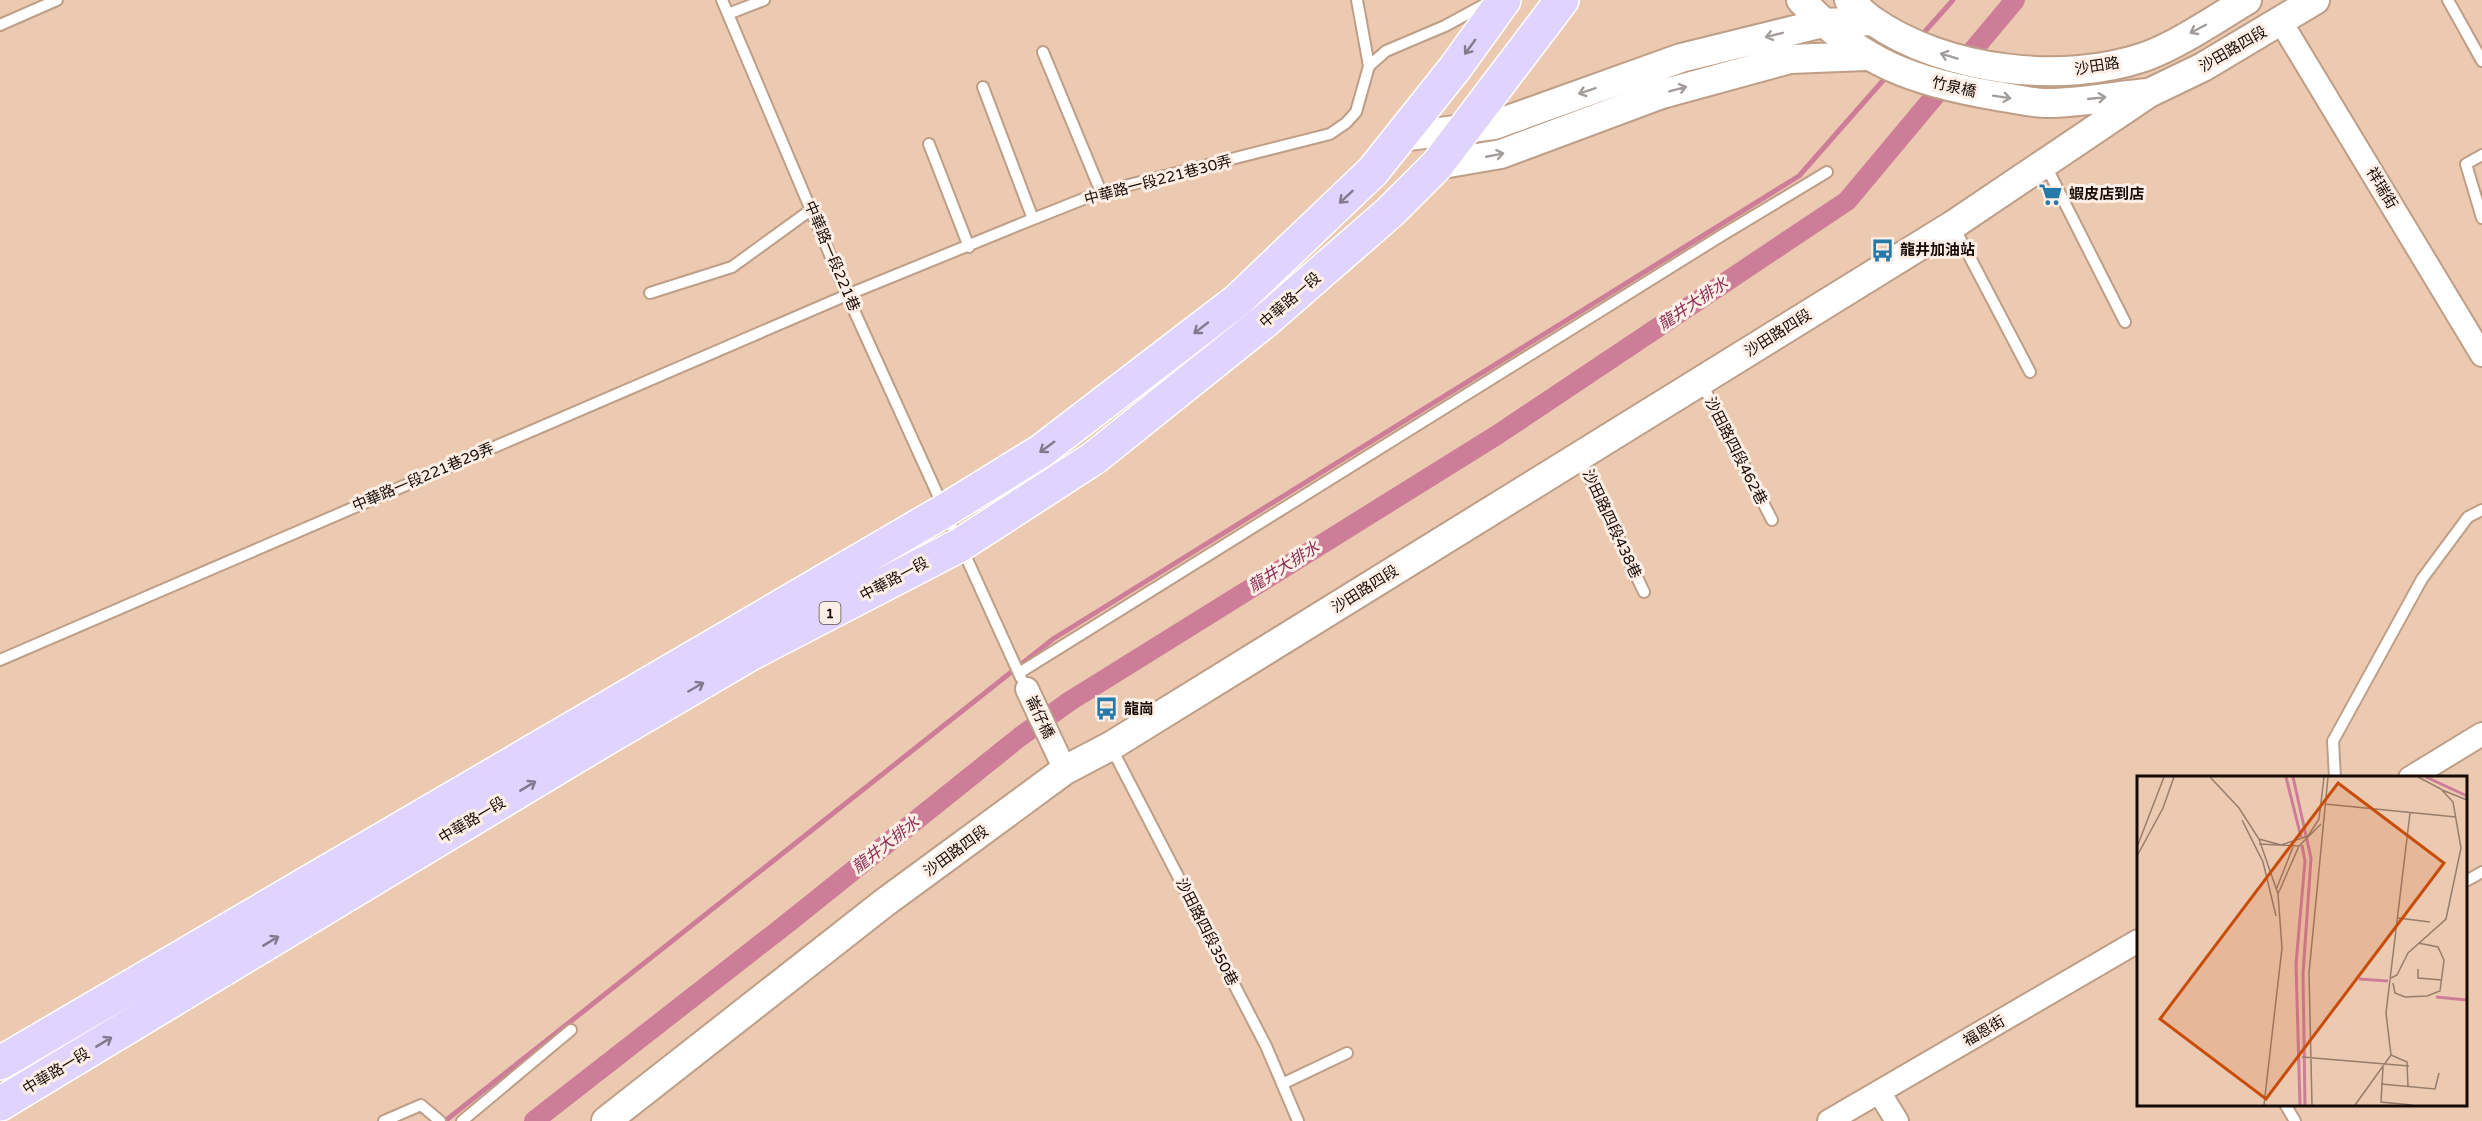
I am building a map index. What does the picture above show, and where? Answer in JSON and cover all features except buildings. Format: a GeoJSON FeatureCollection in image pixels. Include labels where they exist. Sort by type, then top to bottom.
{"type":"FeatureCollection","features":[{"type":"Feature","properties":{"kind":"main road","name":"中華路一段"},"geometry":{"type":"LineString","coordinates":[[0,1063],[944,511],[1041,451],[1238,300],[1373,171],[1504,0]]}},
{"type":"Feature","properties":{"kind":"main road","name":"中華路一段"},"geometry":{"type":"LineString","coordinates":[[0,1104],[664,705],[752,654],[960,545],[1094,458],[1265,321],[1390,212],[1437,165],[1562,0]]}},
{"type":"Feature","properties":{"kind":"street","name":"竹泉橋"},"geometry":{"type":"LineString","coordinates":[[1801,0],[1823,23],[1866,56],[1906,75],[1971,92],[2046,104],[2149,93]]}},
{"type":"Feature","properties":{"kind":"street","name":"竹泉橋"},"geometry":{"type":"LineString","coordinates":[[1849,0],[1873,21],[1927,49],[1977,64],[2047,72]]}},
{"type":"Feature","properties":{"kind":"street"},"geometry":{"type":"LineString","coordinates":[[2149,93],[2146,56],[2208,24],[2247,0]]}},
{"type":"Feature","properties":{"kind":"street","name":"沙田路四段"},"geometry":{"type":"LineString","coordinates":[[606,1121],[884,903],[1059,758],[1111,746],[1953,225],[2149,93],[2203,67],[2315,0]]}},
{"type":"Feature","properties":{"kind":"street"},"geometry":{"type":"LineString","coordinates":[[1401,137],[1494,125],[1681,58],[1823,23],[1873,21]]}},
{"type":"Feature","properties":{"kind":"street","name":"祥瑞街"},"geometry":{"type":"LineString","coordinates":[[2281,22],[2482,355]]}},
{"type":"Feature","properties":{"kind":"street"},"geometry":{"type":"LineString","coordinates":[[1437,165],[1501,154],[1662,94],[1790,59],[1866,56]]}},
{"type":"Feature","properties":{"kind":"street","name":"沙田路"},"geometry":{"type":"LineString","coordinates":[[2047,72],[2106,68],[2146,56]]}},
{"type":"Feature","properties":{"kind":"street","name":"崙仔橋"},"geometry":{"type":"LineString","coordinates":[[1023,681],[1059,758]]}},
{"type":"Feature","properties":{"kind":"street"},"geometry":{"type":"LineString","coordinates":[[2412,776],[2482,734]]}},
{"type":"Feature","properties":{"kind":"street","name":"福恩街"},"geometry":{"type":"LineString","coordinates":[[1829,1121],[2137,942]]}},
{"type":"Feature","properties":{"kind":"street"},"geometry":{"type":"LineString","coordinates":[[1879,1092],[1897,1121]]}},
{"type":"Feature","properties":{"kind":"lane"},"geometry":{"type":"LineString","coordinates":[[0,25],[57,0]]}},
{"type":"Feature","properties":{"kind":"lane","name":"中華路一段221巷"},"geometry":{"type":"LineString","coordinates":[[722,0],[847,295],[1023,681]]}},
{"type":"Feature","properties":{"kind":"lane"},"geometry":{"type":"LineString","coordinates":[[728,14],[764,0]]}},
{"type":"Feature","properties":{"kind":"lane"},"geometry":{"type":"LineString","coordinates":[[1357,0],[1369,66]]}},
{"type":"Feature","properties":{"kind":"lane"},"geometry":{"type":"LineString","coordinates":[[1369,66],[1386,51],[1444,26],[1493,0]]}},
{"type":"Feature","properties":{"kind":"lane"},"geometry":{"type":"LineString","coordinates":[[2448,0],[2482,61]]}},
{"type":"Feature","properties":{"kind":"lane"},"geometry":{"type":"LineString","coordinates":[[1043,52],[1101,192]]}},
{"type":"Feature","properties":{"kind":"lane","name":"中華路一段221巷30弄"},"geometry":{"type":"LineString","coordinates":[[847,295],[1101,192],[1330,134],[1346,123],[1356,112],[1369,66]]}},
{"type":"Feature","properties":{"kind":"lane"},"geometry":{"type":"LineString","coordinates":[[983,87],[1033,219]]}},
{"type":"Feature","properties":{"kind":"lane"},"geometry":{"type":"LineString","coordinates":[[928,144],[969,246]]}},
{"type":"Feature","properties":{"kind":"lane"},"geometry":{"type":"LineString","coordinates":[[2482,155],[2466,164],[2482,218]]}},
{"type":"Feature","properties":{"kind":"lane"},"geometry":{"type":"LineString","coordinates":[[2044,164],[2125,322]]}},
{"type":"Feature","properties":{"kind":"lane"},"geometry":{"type":"LineString","coordinates":[[1023,681],[1724,234],[1827,172]]}},
{"type":"Feature","properties":{"kind":"lane"},"geometry":{"type":"LineString","coordinates":[[650,293],[732,267],[812,209]]}},
{"type":"Feature","properties":{"kind":"lane"},"geometry":{"type":"LineString","coordinates":[[1953,225],[2030,372]]}},
{"type":"Feature","properties":{"kind":"lane","name":"中華路一段221巷29弄"},"geometry":{"type":"LineString","coordinates":[[0,660],[847,295]]}},
{"type":"Feature","properties":{"kind":"lane","name":"沙田路四段462巷"},"geometry":{"type":"LineString","coordinates":[[1701,381],[1772,520]]}},
{"type":"Feature","properties":{"kind":"lane","name":"沙田路四段438巷"},"geometry":{"type":"LineString","coordinates":[[1580,456],[1644,592]]}},
{"type":"Feature","properties":{"kind":"lane"},"geometry":{"type":"LineString","coordinates":[[2335,776],[2332,741],[2422,579],[2468,517],[2482,510]]}},
{"type":"Feature","properties":{"kind":"lane","name":"沙田路四段350巷"},"geometry":{"type":"LineString","coordinates":[[1111,746],[1261,1035],[1298,1121]]}},
{"type":"Feature","properties":{"kind":"lane"},"geometry":{"type":"LineString","coordinates":[[2467,880],[2482,872]]}},
{"type":"Feature","properties":{"kind":"lane"},"geometry":{"type":"LineString","coordinates":[[462,1121],[571,1029]]}},
{"type":"Feature","properties":{"kind":"lane"},"geometry":{"type":"LineString","coordinates":[[1282,1084],[1347,1053]]}},
{"type":"Feature","properties":{"kind":"lane"},"geometry":{"type":"LineString","coordinates":[[384,1121],[421,1105],[440,1121]]}},
{"type":"Feature","properties":{"kind":"lane"},"geometry":{"type":"LineString","coordinates":[[2286,1106],[2295,1121]]}},
{"type":"Feature","properties":{"kind":"waterway"},"geometry":{"type":"LineString","coordinates":[[1920,37],[1953,0]]}},
{"type":"Feature","properties":{"kind":"waterway","name":"龍井大排水"},"geometry":{"type":"LineString","coordinates":[[534,1121],[789,922],[1021,736],[1070,701],[1497,435],[1847,201],[2015,0]]}},
{"type":"Feature","properties":{"kind":"waterway"},"geometry":{"type":"LineString","coordinates":[[445,1121],[1053,639],[1799,176],[1887,76]]}},
{"type":"Feature","properties":{"kind":"place","name":"蝦皮店到店"},"geometry":{"type":"Point","coordinates":[2051,194]}},
{"type":"Feature","properties":{"kind":"place","name":"龍井加油站"},"geometry":{"type":"Point","coordinates":[1882,250]}},
{"type":"Feature","properties":{"kind":"place","name":"龍崗"},"geometry":{"type":"Point","coordinates":[1106,709]}}]}
